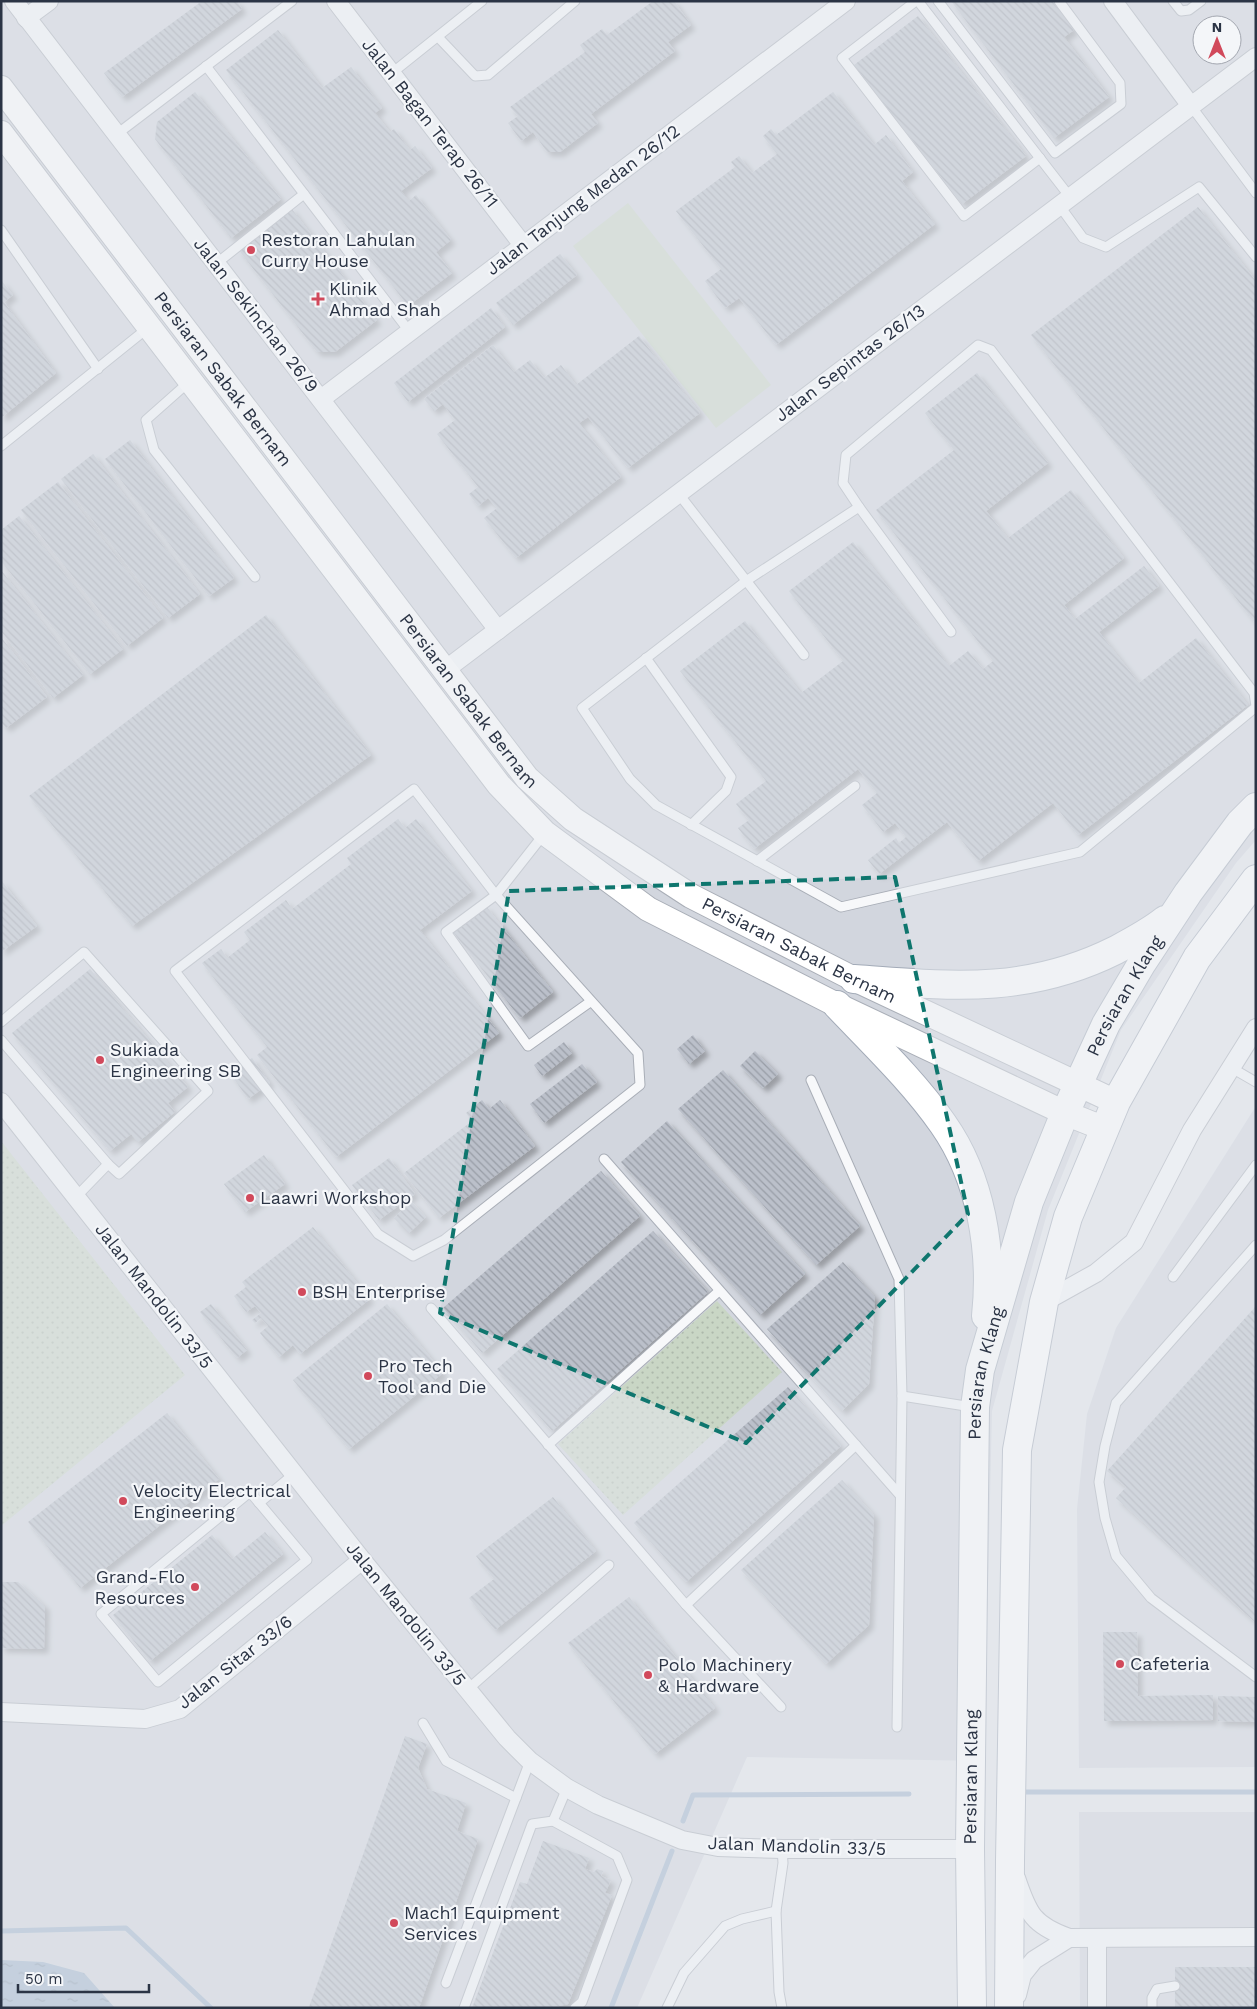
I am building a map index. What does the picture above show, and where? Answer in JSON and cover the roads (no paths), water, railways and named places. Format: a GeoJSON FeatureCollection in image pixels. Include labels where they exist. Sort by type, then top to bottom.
{"type":"FeatureCollection","features":[{"type":"Feature","properties":{"kind":"main road","name":"Persiaran Klang"},"geometry":{"type":"LineString","coordinates":[[972,2008],[970,1848],[975,1407],[980,1370],[1030,1202],[1066,1113],[1106,1024],[1142,963],[1178,909],[1240,823],[1256,807]]}},
{"type":"Feature","properties":{"kind":"main road"},"geometry":{"type":"LineString","coordinates":[[1009,2008],[1018,1450],[1044,1302],[1068,1217],[1116,1102],[1197,958],[1256,879]]}},
{"type":"Feature","properties":{"kind":"main road"},"geometry":{"type":"LineString","coordinates":[[854,979],[950,986],[1029,981],[1067,971],[1096,960],[1144,934],[1178,909]]}},
{"type":"Feature","properties":{"kind":"main road"},"geometry":{"type":"LineString","coordinates":[[837,1005],[893,1064],[943,1124],[965,1162],[983,1218],[987,1264],[987,1307],[980,1370]]}},
{"type":"Feature","properties":{"kind":"street","name":"Jalan Sekinchan 26/9"},"geometry":{"type":"LineString","coordinates":[[14,1],[498,630]]}},
{"type":"Feature","properties":{"kind":"street"},"geometry":{"type":"LineString","coordinates":[[26,18],[48,1]]}},
{"type":"Feature","properties":{"kind":"street","name":"Jalan Bagan Terap 26/11"},"geometry":{"type":"LineString","coordinates":[[336,1],[523,245]]}},
{"type":"Feature","properties":{"kind":"street","name":"Jalan Tanjung Medan 26/12"},"geometry":{"type":"LineString","coordinates":[[321,399],[846,1]]}},
{"type":"Feature","properties":{"kind":"street"},"geometry":{"type":"LineString","coordinates":[[1113,1],[1191,106]]}},
{"type":"Feature","properties":{"kind":"street","name":"Jalan Sepintas 26/13"},"geometry":{"type":"LineString","coordinates":[[445,670],[1256,57]]}},
{"type":"Feature","properties":{"kind":"street","name":"Persiaran Sabak Bernam"},"geometry":{"type":"LineString","coordinates":[[1,88],[527,778],[573,819],[691,896],[854,979],[1116,1102]]}},
{"type":"Feature","properties":{"kind":"street","name":"Persiaran Sabak Bernam"},"geometry":{"type":"LineString","coordinates":[[1,133],[499,785],[545,833],[648,909],[837,1005],[1066,1113],[1105,1129]]}},
{"type":"Feature","properties":{"kind":"street"},"geometry":{"type":"LineString","coordinates":[[1044,1302],[1096,1274],[1134,1242],[1192,1130],[1256,1028]]}},
{"type":"Feature","properties":{"kind":"street","name":"Jalan Mandolin 33/5"},"geometry":{"type":"LineString","coordinates":[[1,1102],[362,1560],[507,1738],[530,1761],[567,1788],[607,1809],[682,1840],[718,1846],[782,1848],[970,1848]]}},
{"type":"Feature","properties":{"kind":"street","name":"Jalan Sitar 33/6"},"geometry":{"type":"LineString","coordinates":[[1,1712],[145,1719],[180,1709],[362,1560]]}},
{"type":"Feature","properties":{"kind":"street"},"geometry":{"type":"LineString","coordinates":[[1010,1861],[1021,1894],[1034,1921],[1048,1931],[1069,1938],[1256,1937]]}},
{"type":"Feature","properties":{"kind":"street"},"geometry":{"type":"LineString","coordinates":[[1014,2008],[1022,1975],[1034,1960],[1069,1938]]}},
{"type":"Feature","properties":{"kind":"street"},"geometry":{"type":"LineString","coordinates":[[1097,1938],[1097,2008]]}},
{"type":"Feature","properties":{"kind":"lane"},"geometry":{"type":"LineString","coordinates":[[117,134],[292,1]]}},
{"type":"Feature","properties":{"kind":"lane"},"geometry":{"type":"LineString","coordinates":[[392,73],[482,1]]}},
{"type":"Feature","properties":{"kind":"lane"},"geometry":{"type":"LineString","coordinates":[[438,36],[475,76],[488,75],[575,1]]}},
{"type":"Feature","properties":{"kind":"lane"},"geometry":{"type":"LineString","coordinates":[[1040,158],[964,216],[842,58],[917,1],[1040,158],[1065,201],[1083,238],[1106,247],[1199,186],[1256,257]]}},
{"type":"Feature","properties":{"kind":"lane"},"geometry":{"type":"LineString","coordinates":[[938,1],[1055,153],[1121,104],[1120,82],[1059,1]]}},
{"type":"Feature","properties":{"kind":"lane"},"geometry":{"type":"LineString","coordinates":[[1173,1],[1181,11],[1189,10],[1201,1]]}},
{"type":"Feature","properties":{"kind":"lane"},"geometry":{"type":"LineString","coordinates":[[206,66],[410,331]]}},
{"type":"Feature","properties":{"kind":"lane"},"geometry":{"type":"LineString","coordinates":[[1191,106],[1256,193]]}},
{"type":"Feature","properties":{"kind":"lane"},"geometry":{"type":"LineString","coordinates":[[217,263],[304,194]]}},
{"type":"Feature","properties":{"kind":"lane"},"geometry":{"type":"LineString","coordinates":[[1,230],[98,369]]}},
{"type":"Feature","properties":{"kind":"lane"},"geometry":{"type":"LineString","coordinates":[[1,446],[150,327]]}},
{"type":"Feature","properties":{"kind":"lane"},"geometry":{"type":"LineString","coordinates":[[859,507],[746,581],[582,708],[630,779],[656,805],[841,907],[1080,852],[1256,706],[1254,694],[991,350],[978,345],[846,455],[843,483],[951,632]]}},
{"type":"Feature","properties":{"kind":"lane"},"geometry":{"type":"LineString","coordinates":[[190,381],[146,420],[154,450],[254,577]]}},
{"type":"Feature","properties":{"kind":"lane"},"geometry":{"type":"LineString","coordinates":[[678,493],[804,655]]}},
{"type":"Feature","properties":{"kind":"lane"},"geometry":{"type":"LineString","coordinates":[[646,658],[731,777],[726,791],[691,824]]}},
{"type":"Feature","properties":{"kind":"lane"},"geometry":{"type":"LineString","coordinates":[[757,861],[855,786]]}},
{"type":"Feature","properties":{"kind":"lane"},"geometry":{"type":"LineString","coordinates":[[414,789],[496,895],[590,1002],[638,1053],[640,1085],[444,1240],[413,1256],[378,1234],[175,971],[414,789]]}},
{"type":"Feature","properties":{"kind":"lane"},"geometry":{"type":"LineString","coordinates":[[545,833],[496,895],[446,932],[528,1046],[590,1002]]}},
{"type":"Feature","properties":{"kind":"lane"},"geometry":{"type":"LineString","coordinates":[[1,1022],[84,952],[208,1090],[119,1174],[108,1164],[1,1040]]}},
{"type":"Feature","properties":{"kind":"lane"},"geometry":{"type":"LineString","coordinates":[[1230,1067],[1256,1082]]}},
{"type":"Feature","properties":{"kind":"lane"},"geometry":{"type":"LineString","coordinates":[[811,1080],[898,1279],[902,1396],[899,1494],[897,1727]]}},
{"type":"Feature","properties":{"kind":"lane"},"geometry":{"type":"LineString","coordinates":[[604,1159],[899,1494]]}},
{"type":"Feature","properties":{"kind":"lane"},"geometry":{"type":"LineString","coordinates":[[76,1197],[108,1164]]}},
{"type":"Feature","properties":{"kind":"lane"},"geometry":{"type":"LineString","coordinates":[[1173,1277],[1256,1165]]}},
{"type":"Feature","properties":{"kind":"lane"},"geometry":{"type":"LineString","coordinates":[[1256,1245],[1116,1403],[1105,1446],[1100,1482],[1105,1518],[1116,1556],[1151,1598],[1256,1677]]}},
{"type":"Feature","properties":{"kind":"lane"},"geometry":{"type":"LineString","coordinates":[[548,1445],[719,1291]]}},
{"type":"Feature","properties":{"kind":"lane"},"geometry":{"type":"LineString","coordinates":[[431,1308],[686,1605],[780,1707]]}},
{"type":"Feature","properties":{"kind":"lane"},"geometry":{"type":"LineString","coordinates":[[902,1396],[975,1407]]}},
{"type":"Feature","properties":{"kind":"lane"},"geometry":{"type":"LineString","coordinates":[[686,1605],[856,1445]]}},
{"type":"Feature","properties":{"kind":"lane"},"geometry":{"type":"LineString","coordinates":[[259,1503],[294,1474]]}},
{"type":"Feature","properties":{"kind":"lane"},"geometry":{"type":"LineString","coordinates":[[250,1492],[259,1503],[307,1560],[158,1682],[101,1614],[250,1492]]}},
{"type":"Feature","properties":{"kind":"lane"},"geometry":{"type":"LineString","coordinates":[[468,1690],[609,1565]]}},
{"type":"Feature","properties":{"kind":"lane"},"geometry":{"type":"LineString","coordinates":[[423,1723],[446,1761],[516,1798]]}},
{"type":"Feature","properties":{"kind":"lane"},"geometry":{"type":"LineString","coordinates":[[446,1983],[530,1761]]}},
{"type":"Feature","properties":{"kind":"lane"},"geometry":{"type":"LineString","coordinates":[[553,1821],[567,1788]]}},
{"type":"Feature","properties":{"kind":"lane"},"geometry":{"type":"LineString","coordinates":[[464,2008],[532,1824],[553,1821],[616,1856],[627,1880],[582,2002],[575,2008]]}},
{"type":"Feature","properties":{"kind":"lane"},"geometry":{"type":"LineString","coordinates":[[782,1848],[784,1863],[776,1911],[779,1992],[782,2008]]}},
{"type":"Feature","properties":{"kind":"lane"},"geometry":{"type":"LineString","coordinates":[[667,2008],[684,1973],[725,1926],[742,1919],[776,1911]]}},
{"type":"Feature","properties":{"kind":"lane"},"geometry":{"type":"LineString","coordinates":[[1152,2008],[1152,1998],[1157,1989],[1175,1986]]}},
{"type":"Feature","properties":{"kind":"water"},"geometry":{"type":"Polygon","coordinates":[[[1,1960],[43,1962],[84,1973],[115,2008],[1,2008],[1,1960]]]}},
{"type":"Feature","properties":{"kind":"waterway"},"geometry":{"type":"LineString","coordinates":[[1019,1792],[1256,1792]]}},
{"type":"Feature","properties":{"kind":"waterway"},"geometry":{"type":"LineString","coordinates":[[683,1821],[693,1795],[909,1794]]}},
{"type":"Feature","properties":{"kind":"waterway"},"geometry":{"type":"LineString","coordinates":[[611,2008],[672,1851]]}},
{"type":"Feature","properties":{"kind":"waterway"},"geometry":{"type":"LineString","coordinates":[[1,1931],[126,1928],[211,2008]]}},
{"type":"Feature","properties":{"kind":"place","name":"Restoran Lahulan Curry House"},"geometry":{"type":"Point","coordinates":[251,250]}},
{"type":"Feature","properties":{"kind":"place","name":"Klinik Ahmad Shah"},"geometry":{"type":"Point","coordinates":[318,299]}},
{"type":"Feature","properties":{"kind":"place","name":"Sukiada Engineering SB"},"geometry":{"type":"Point","coordinates":[100,1060]}},
{"type":"Feature","properties":{"kind":"place","name":"Laawri Workshop"},"geometry":{"type":"Point","coordinates":[250,1198]}},
{"type":"Feature","properties":{"kind":"place","name":"BSH Enterprise"},"geometry":{"type":"Point","coordinates":[302,1292]}},
{"type":"Feature","properties":{"kind":"place","name":"Pro Tech Tool and Die"},"geometry":{"type":"Point","coordinates":[368,1376]}},
{"type":"Feature","properties":{"kind":"place","name":"Velocity Electrical Engineering"},"geometry":{"type":"Point","coordinates":[123,1501]}},
{"type":"Feature","properties":{"kind":"place","name":"Grand-Flo Resources"},"geometry":{"type":"Point","coordinates":[195,1587]}},
{"type":"Feature","properties":{"kind":"place","name":"Cafeteria"},"geometry":{"type":"Point","coordinates":[1120,1664]}},
{"type":"Feature","properties":{"kind":"place","name":"Polo Machinery & Hardware"},"geometry":{"type":"Point","coordinates":[648,1675]}},
{"type":"Feature","properties":{"kind":"place","name":"Mach1 Equipment Services"},"geometry":{"type":"Point","coordinates":[394,1923]}}]}
